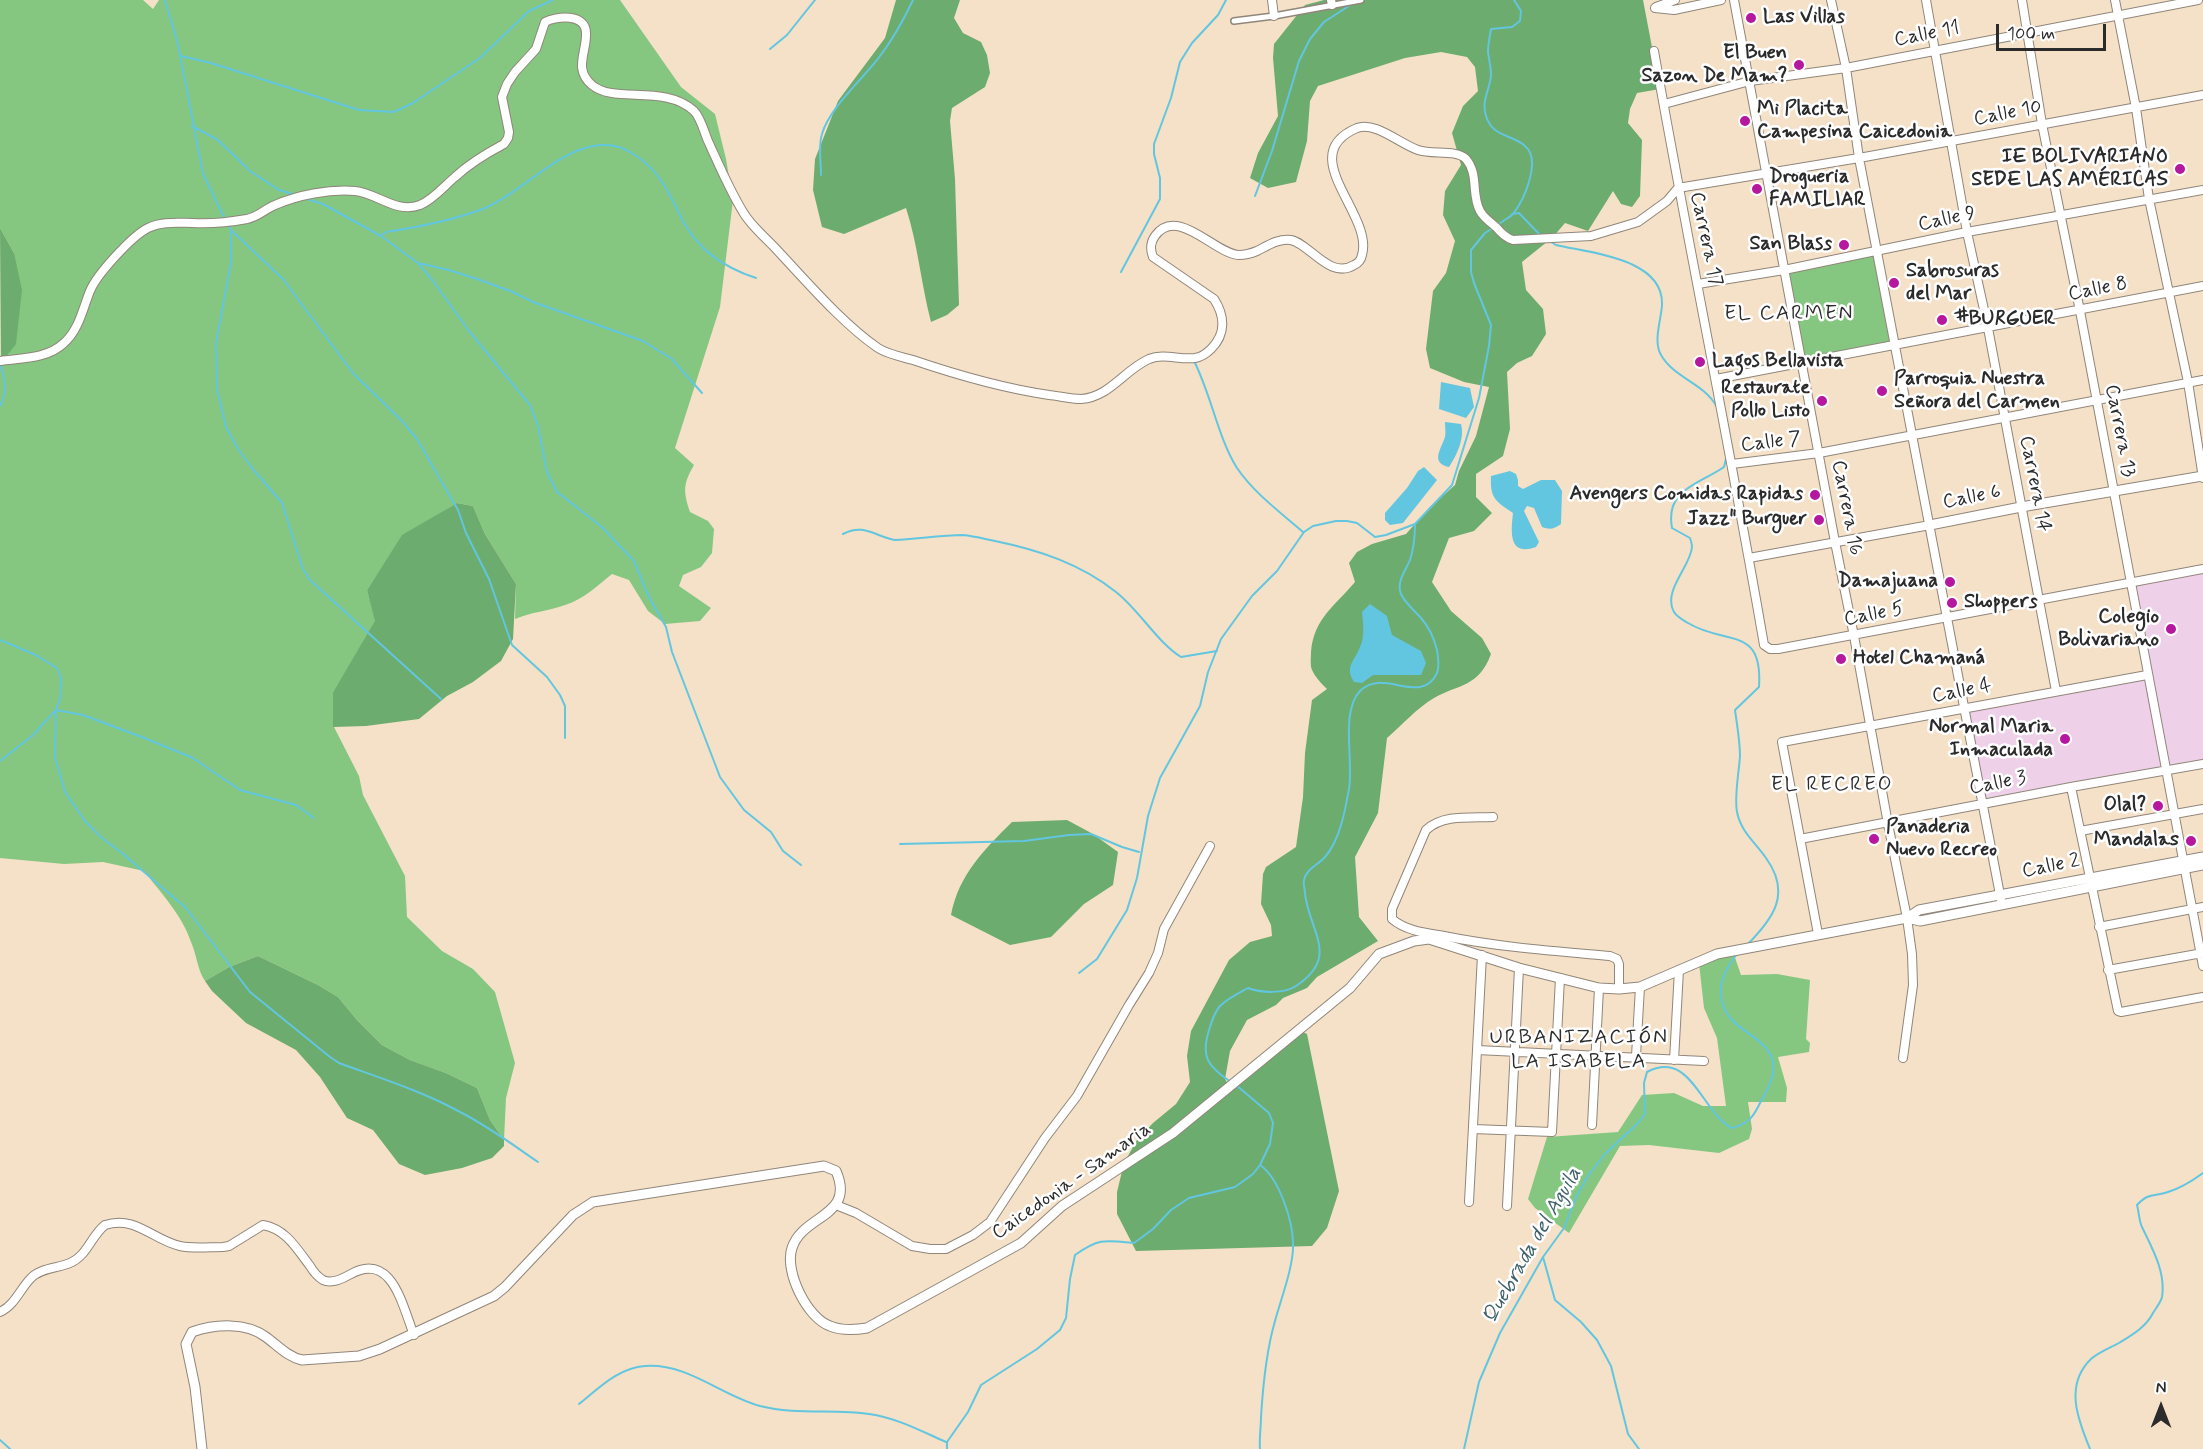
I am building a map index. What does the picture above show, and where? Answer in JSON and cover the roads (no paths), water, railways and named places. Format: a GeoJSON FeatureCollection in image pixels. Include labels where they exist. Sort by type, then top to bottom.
{"type":"FeatureCollection","features":[{"type":"Feature","properties":{"kind":"street"},"geometry":{"type":"LineString","coordinates":[[1272,0],[1274,16]]}},
{"type":"Feature","properties":{"kind":"street"},"geometry":{"type":"LineString","coordinates":[[1234,21],[1274,16],[1332,2],[1361,0]]}},
{"type":"Feature","properties":{"kind":"street"},"geometry":{"type":"LineString","coordinates":[[1675,0],[1655,8],[1674,10],[1721,0]]}},
{"type":"Feature","properties":{"kind":"street","name":"Carrera 16"},"geometry":{"type":"LineString","coordinates":[[1734,0],[1907,918],[1913,985],[1903,1058]]}},
{"type":"Feature","properties":{"kind":"street"},"geometry":{"type":"LineString","coordinates":[[1831,0],[1845,68],[1859,158],[2001,899]]}},
{"type":"Feature","properties":{"kind":"street","name":"Carrera 14"},"geometry":{"type":"LineString","coordinates":[[1926,0],[1967,232],[1988,328],[2056,691]]}},
{"type":"Feature","properties":{"kind":"street","name":"Carrera 13"},"geometry":{"type":"LineString","coordinates":[[2022,0],[2059,216],[2080,311],[2164,770],[2203,966]]}},
{"type":"Feature","properties":{"kind":"street"},"geometry":{"type":"LineString","coordinates":[[2115,0],[2136,108],[2148,199],[2188,382],[2203,477]]}},
{"type":"Feature","properties":{"kind":"street","name":"Calle 11"},"geometry":{"type":"LineString","coordinates":[[1664,104],[1750,81],[1845,68],[2198,0]]}},
{"type":"Feature","properties":{"kind":"street"},"geometry":{"type":"LineString","coordinates":[[0,361],[46,354],[64,344],[74,332],[91,289],[110,263],[148,228],[167,222],[194,224],[247,219],[256,217],[273,206],[291,199],[326,192],[356,191],[406,207],[419,205],[433,197],[457,175],[504,144],[509,132],[502,98],[507,84],[536,49],[544,22],[564,16],[575,19],[586,29],[587,34],[581,57],[583,74],[594,87],[620,94],[639,94],[677,101],[696,113],[744,215],[831,307],[879,349],[952,374],[1023,391],[1079,399],[1091,397],[1106,391],[1148,360],[1162,356],[1197,358],[1212,348],[1223,330],[1221,309],[1214,299],[1153,257],[1150,250],[1152,240],[1158,231],[1167,226],[1182,227],[1193,231],[1228,252],[1239,255],[1282,240],[1293,240],[1313,256],[1331,265],[1350,268],[1359,263],[1363,255],[1363,245],[1343,190],[1333,173],[1332,157],[1334,146],[1343,136],[1358,127],[1371,126],[1385,132],[1399,143],[1420,151],[1434,154],[1458,154],[1464,157],[1473,173],[1480,212],[1506,238],[1514,240],[1590,236],[1638,222],[1666,201],[1678,188]]}},
{"type":"Feature","properties":{"kind":"street","name":"Carrera 17"},"geometry":{"type":"LineString","coordinates":[[1654,51],[1764,645]]}},
{"type":"Feature","properties":{"kind":"street","name":"Calle 10"},"geometry":{"type":"LineString","coordinates":[[1678,188],[1859,158],[2203,95]]}},
{"type":"Feature","properties":{"kind":"street","name":"Calle 9"},"geometry":{"type":"LineString","coordinates":[[1698,284],[1784,270],[1967,232],[2203,190]]}},
{"type":"Feature","properties":{"kind":"street","name":"Calle 8"},"geometry":{"type":"LineString","coordinates":[[1716,380],[2203,286]]}},
{"type":"Feature","properties":{"kind":"street","name":"Calle 7"},"geometry":{"type":"LineString","coordinates":[[1732,464],[1819,453],[2203,380]]}},
{"type":"Feature","properties":{"kind":"street","name":"Calle 6"},"geometry":{"type":"LineString","coordinates":[[1749,558],[2021,507],[2203,477]]}},
{"type":"Feature","properties":{"kind":"street","name":"Calle 5"},"geometry":{"type":"LineString","coordinates":[[1764,645],[1770,649],[1778,649],[1854,636],[2203,569]]}},
{"type":"Feature","properties":{"kind":"street","name":"Calle 4"},"geometry":{"type":"LineString","coordinates":[[1800,840],[1782,741],[2147,675]]}},
{"type":"Feature","properties":{"kind":"street","name":"Calle 3"},"geometry":{"type":"LineString","coordinates":[[1800,840],[2071,787],[2203,764]]}},
{"type":"Feature","properties":{"kind":"street"},"geometry":{"type":"LineString","coordinates":[[2071,787],[2115,1007],[2121,1012],[2203,997]]}},
{"type":"Feature","properties":{"kind":"street"},"geometry":{"type":"LineString","coordinates":[[2080,831],[2203,809]]}},
{"type":"Feature","properties":{"kind":"street"},"geometry":{"type":"LineString","coordinates":[[1493,817],[1447,819],[1433,824],[1426,830],[1392,909],[1392,919],[1398,925],[1417,931],[1480,944],[1610,956],[1617,959],[1619,964],[1619,989]]}},
{"type":"Feature","properties":{"kind":"street"},"geometry":{"type":"LineString","coordinates":[[1800,840],[1818,934]]}},
{"type":"Feature","properties":{"kind":"street"},"geometry":{"type":"LineString","coordinates":[[201,1449],[195,1387],[186,1344],[192,1332],[218,1326],[243,1327],[259,1332],[294,1358],[312,1361],[359,1356],[414,1335],[494,1296],[573,1215],[593,1202],[824,1166],[836,1171],[840,1181],[840,1196],[836,1205],[912,1246],[946,1249],[973,1236],[990,1222],[1045,1138],[1077,1096],[1149,973],[1158,953],[1164,929],[1210,846]]}},
{"type":"Feature","properties":{"kind":"street","name":"Calle 2"},"geometry":{"type":"LineString","coordinates":[[2183,865],[2203,857]]}},
{"type":"Feature","properties":{"kind":"street","name":"Calle 2"},"geometry":{"type":"LineString","coordinates":[[1818,934],[1907,918],[1920,921],[2001,899],[2183,865],[2203,865]]}},
{"type":"Feature","properties":{"kind":"street"},"geometry":{"type":"LineString","coordinates":[[2099,927],[2203,907]]}},
{"type":"Feature","properties":{"kind":"street","name":"Caicedonia - Samaria"},"geometry":{"type":"LineString","coordinates":[[836,1205],[802,1233],[792,1247],[792,1274],[803,1298],[820,1320],[828,1326],[854,1330],[867,1328],[1021,1243],[1062,1206],[1173,1133],[1350,988],[1379,954],[1414,941],[1429,939],[1519,968],[1599,988],[1619,989],[1640,987],[1717,954],[1818,934]]}},
{"type":"Feature","properties":{"kind":"street"},"geometry":{"type":"LineString","coordinates":[[2108,970],[2202,953]]}},
{"type":"Feature","properties":{"kind":"street"},"geometry":{"type":"LineString","coordinates":[[1469,1202],[1482,955]]}},
{"type":"Feature","properties":{"kind":"street"},"geometry":{"type":"LineString","coordinates":[[1507,1206],[1519,968]]}},
{"type":"Feature","properties":{"kind":"street"},"geometry":{"type":"LineString","coordinates":[[1674,1060],[1679,970]]}},
{"type":"Feature","properties":{"kind":"street"},"geometry":{"type":"LineString","coordinates":[[1473,1128],[1552,1132],[1560,978]]}},
{"type":"Feature","properties":{"kind":"street"},"geometry":{"type":"LineString","coordinates":[[1636,1056],[1640,987]]}},
{"type":"Feature","properties":{"kind":"street"},"geometry":{"type":"LineString","coordinates":[[1592,1125],[1599,988]]}},
{"type":"Feature","properties":{"kind":"street"},"geometry":{"type":"LineString","coordinates":[[1477,1050],[1704,1061]]}},
{"type":"Feature","properties":{"kind":"street"},"geometry":{"type":"LineString","coordinates":[[0,1312],[13,1303],[30,1278],[79,1258],[105,1225],[120,1223],[140,1227],[179,1246],[223,1247],[229,1246],[263,1225],[285,1233],[322,1280],[341,1279],[354,1272],[370,1268],[380,1269],[395,1287],[414,1335]]}},
{"type":"Feature","properties":{"kind":"water"},"geometry":{"type":"Polygon","coordinates":[[[1441,382],[1470,388],[1474,407],[1466,418],[1439,409],[1441,382]]]}},
{"type":"Feature","properties":{"kind":"water"},"geometry":{"type":"Polygon","coordinates":[[[1445,422],[1461,424],[1462,429],[1460,446],[1449,467],[1443,465],[1438,459],[1445,435],[1445,422]]]}},
{"type":"Feature","properties":{"kind":"water"},"geometry":{"type":"Polygon","coordinates":[[[1424,467],[1437,480],[1403,523],[1390,525],[1385,520],[1385,513],[1407,488],[1418,471],[1424,467]]]}},
{"type":"Feature","properties":{"kind":"water"},"geometry":{"type":"Polygon","coordinates":[[[1510,471],[1516,474],[1518,486],[1523,489],[1541,480],[1555,480],[1562,491],[1561,524],[1556,527],[1550,529],[1542,527],[1534,508],[1527,506],[1524,511],[1539,542],[1536,547],[1527,549],[1516,545],[1512,534],[1513,513],[1498,502],[1491,489],[1491,476],[1510,471]]]}},
{"type":"Feature","properties":{"kind":"water"},"geometry":{"type":"Polygon","coordinates":[[[1370,604],[1387,616],[1392,635],[1421,651],[1426,663],[1421,675],[1373,675],[1362,683],[1354,682],[1350,668],[1363,638],[1362,612],[1370,604]]]}},
{"type":"Feature","properties":{"kind":"waterway"},"geometry":{"type":"LineString","coordinates":[[165,0],[178,44],[203,174],[225,219]]}},
{"type":"Feature","properties":{"kind":"waterway"},"geometry":{"type":"LineString","coordinates":[[181,56],[211,63],[359,110],[394,112],[413,103],[480,58],[529,11],[553,0]]}},
{"type":"Feature","properties":{"kind":"waterway"},"geometry":{"type":"LineString","coordinates":[[770,49],[787,35],[815,0]]}},
{"type":"Feature","properties":{"kind":"waterway"},"geometry":{"type":"LineString","coordinates":[[821,175],[820,144],[826,124],[839,104],[885,49],[913,0]]}},
{"type":"Feature","properties":{"kind":"waterway"},"geometry":{"type":"LineString","coordinates":[[1121,272],[1160,199],[1160,178],[1154,144],[1171,98],[1180,62],[1192,43],[1218,15],[1226,0]]}},
{"type":"Feature","properties":{"kind":"waterway"},"geometry":{"type":"LineString","coordinates":[[1498,225],[1513,214],[1517,208],[1530,180],[1532,170],[1530,152],[1520,142],[1493,128],[1485,110],[1491,75],[1488,52],[1491,29],[1512,27],[1520,21],[1521,11],[1514,0]]}},
{"type":"Feature","properties":{"kind":"waterway"},"geometry":{"type":"LineString","coordinates":[[1255,196],[1272,151],[1299,61],[1310,39],[1324,22],[1352,4]]}},
{"type":"Feature","properties":{"kind":"waterway"},"geometry":{"type":"LineString","coordinates":[[192,126],[218,140],[250,171],[279,190],[296,195]]}},
{"type":"Feature","properties":{"kind":"waterway"},"geometry":{"type":"LineString","coordinates":[[381,236],[386,232],[435,223],[483,209],[574,152],[593,146],[613,146],[632,153],[650,167],[668,191],[689,232],[705,250],[723,263],[756,278]]}},
{"type":"Feature","properties":{"kind":"waterway"},"geometry":{"type":"LineString","coordinates":[[307,199],[323,204],[381,236],[418,263],[469,331],[530,405],[538,426],[547,472],[557,492],[602,527],[634,561],[649,597],[666,627],[672,652],[720,777],[744,810],[771,832],[783,851],[801,865]]}},
{"type":"Feature","properties":{"kind":"waterway","name":"Quebrada del Aguila"},"geometry":{"type":"LineString","coordinates":[[1512,214],[1519,213],[1541,236]]}},
{"type":"Feature","properties":{"kind":"waterway"},"geometry":{"type":"LineString","coordinates":[[228,224],[231,230],[283,279],[353,373],[417,439],[458,510],[466,533],[489,579],[512,645],[547,677],[560,695],[565,706],[565,738]]}},
{"type":"Feature","properties":{"kind":"waterway"},"geometry":{"type":"LineString","coordinates":[[1231,1082],[1216,1071],[1206,1053],[1207,1037],[1218,1008],[1248,988],[1272,992],[1291,989],[1309,975],[1317,965],[1320,954],[1319,944],[1308,908],[1304,880],[1310,870],[1330,850],[1341,825],[1349,789],[1349,724],[1354,700],[1360,691],[1369,685],[1379,683],[1421,687],[1430,683],[1437,673],[1438,659],[1433,637],[1424,621],[1401,594],[1400,585],[1411,556],[1415,524],[1452,485],[1479,398],[1491,325],[1471,272],[1471,250],[1485,233],[1493,228]]}},
{"type":"Feature","properties":{"kind":"waterway"},"geometry":{"type":"LineString","coordinates":[[231,230],[231,263],[216,343],[217,389],[226,427],[238,449],[282,503],[303,569],[310,580],[441,699]]}},
{"type":"Feature","properties":{"kind":"waterway","name":"Quebrada del Aguila"},"geometry":{"type":"LineString","coordinates":[[1548,240],[1556,245],[1622,260],[1638,267],[1651,277],[1659,289],[1662,305],[1658,337],[1661,355],[1674,370],[1704,392],[1717,407]]}},
{"type":"Feature","properties":{"kind":"waterway"},"geometry":{"type":"LineString","coordinates":[[418,263],[480,280],[533,302],[643,341],[672,359],[702,393]]}},
{"type":"Feature","properties":{"kind":"waterway"},"geometry":{"type":"LineString","coordinates":[[1194,361],[1230,456],[1237,468],[1259,494],[1303,532]]}},
{"type":"Feature","properties":{"kind":"waterway"},"geometry":{"type":"LineString","coordinates":[[0,363],[5,385],[0,406]]}},
{"type":"Feature","properties":{"kind":"waterway","name":"Quebrada del Aguila"},"geometry":{"type":"LineString","coordinates":[[1727,455],[1724,467],[1686,490],[1674,505],[1671,515],[1672,528],[1690,538],[1692,547],[1674,587],[1671,604],[1675,614],[1688,623],[1702,630],[1739,640],[1748,646],[1755,654],[1759,667],[1759,687],[1735,710],[1740,756],[1736,806],[1739,819],[1749,837],[1774,871],[1778,883],[1778,895],[1771,916],[1746,946]]}},
{"type":"Feature","properties":{"kind":"waterway"},"geometry":{"type":"LineString","coordinates":[[1079,973],[1097,959],[1127,910],[1137,878],[1148,816],[1160,778],[1200,706],[1208,672],[1221,639],[1252,596],[1277,571],[1304,532],[1313,526],[1347,521],[1357,523],[1375,537],[1415,524]]}},
{"type":"Feature","properties":{"kind":"waterway"},"geometry":{"type":"LineString","coordinates":[[843,534],[863,530],[895,540],[963,535],[1011,545],[1059,559],[1089,573],[1116,592],[1164,643],[1181,657],[1217,651]]}},
{"type":"Feature","properties":{"kind":"waterway"},"geometry":{"type":"LineString","coordinates":[[0,640],[36,655],[57,668],[61,678],[60,699],[56,710],[55,757],[65,792],[85,821],[186,908],[250,992],[339,1063],[446,1104],[490,1129],[538,1162]]}},
{"type":"Feature","properties":{"kind":"waterway"},"geometry":{"type":"LineString","coordinates":[[56,710],[83,715],[193,758],[240,790],[296,805],[314,818]]}},
{"type":"Feature","properties":{"kind":"waterway"},"geometry":{"type":"LineString","coordinates":[[0,761],[32,736],[56,710]]}},
{"type":"Feature","properties":{"kind":"waterway"},"geometry":{"type":"LineString","coordinates":[[900,844],[1024,841],[1091,834],[1139,852]]}},
{"type":"Feature","properties":{"kind":"waterway","name":"Quebrada del Aguila"},"geometry":{"type":"LineString","coordinates":[[1464,1449],[1479,1382],[1500,1333],[1543,1257],[1564,1228],[1577,1195],[1590,1173],[1605,1154],[1645,1114],[1644,1083],[1647,1072],[1662,1067],[1674,1069],[1685,1075],[1721,1120],[1732,1128],[1747,1122],[1756,1111],[1766,1092],[1774,1067],[1769,1052],[1737,1025],[1729,1017],[1724,1007],[1721,984],[1727,968],[1737,954]]}},
{"type":"Feature","properties":{"kind":"waterway"},"geometry":{"type":"LineString","coordinates":[[947,1449],[947,1442],[968,1412],[981,1385],[1037,1349],[1060,1330],[1066,1318],[1075,1255],[1097,1243],[1116,1241],[1134,1243],[1153,1229],[1171,1210],[1189,1198],[1235,1187],[1253,1174],[1270,1144],[1273,1123],[1269,1113],[1236,1085]]}},
{"type":"Feature","properties":{"kind":"waterway"},"geometry":{"type":"LineString","coordinates":[[1260,1165],[1267,1171],[1284,1201],[1291,1224],[1293,1244],[1289,1272],[1267,1356],[1260,1449]]}},
{"type":"Feature","properties":{"kind":"waterway"},"geometry":{"type":"LineString","coordinates":[[2090,1449],[2081,1426],[2076,1403],[2078,1380],[2083,1369],[2091,1359],[2143,1327],[2162,1297],[2160,1269],[2141,1225],[2137,1205],[2148,1196],[2168,1192],[2203,1173]]}},
{"type":"Feature","properties":{"kind":"waterway"},"geometry":{"type":"LineString","coordinates":[[1543,1257],[1555,1300],[1581,1322],[1597,1340],[1611,1366],[1628,1434],[1639,1449]]}},
{"type":"Feature","properties":{"kind":"waterway"},"geometry":{"type":"LineString","coordinates":[[579,1404],[609,1380],[626,1371],[645,1366],[661,1366],[690,1374],[731,1395],[760,1406],[787,1410],[869,1414],[909,1425],[946,1442]]}},
{"type":"Feature","properties":{"kind":"waterway"},"geometry":{"type":"LineString","coordinates":[[0,1440],[10,1449]]}},
{"type":"Feature","properties":{"kind":"place","name":"Las Villas"},"geometry":{"type":"Point","coordinates":[1751,18]}},
{"type":"Feature","properties":{"kind":"place","name":"El Buen Sazon De Mam?"},"geometry":{"type":"Point","coordinates":[1799,65]}},
{"type":"Feature","properties":{"kind":"place","name":"Mi Placita Campesina Caicedonia"},"geometry":{"type":"Point","coordinates":[1745,121]}},
{"type":"Feature","properties":{"kind":"place","name":"IE BOLIVARIANO SEDE LAS AMÉRICAS"},"geometry":{"type":"Point","coordinates":[2180,169]}},
{"type":"Feature","properties":{"kind":"place","name":"Drogueria FAMILIAR"},"geometry":{"type":"Point","coordinates":[1757,189]}},
{"type":"Feature","properties":{"kind":"place","name":"San Blass"},"geometry":{"type":"Point","coordinates":[1844,245]}},
{"type":"Feature","properties":{"kind":"place","name":"Sabrosuras del Mar"},"geometry":{"type":"Point","coordinates":[1894,283]}},
{"type":"Feature","properties":{"kind":"place","name":"#BURGUER"},"geometry":{"type":"Point","coordinates":[1942,320]}},
{"type":"Feature","properties":{"kind":"place","name":"Lagos Bellavista"},"geometry":{"type":"Point","coordinates":[1700,362]}},
{"type":"Feature","properties":{"kind":"place","name":"Parroquia Nuestra Señora del Carmen"},"geometry":{"type":"Point","coordinates":[1882,391]}},
{"type":"Feature","properties":{"kind":"place","name":"Restaurate Pollo Listo"},"geometry":{"type":"Point","coordinates":[1822,401]}},
{"type":"Feature","properties":{"kind":"place","name":"Avengers Comidas Rapidas"},"geometry":{"type":"Point","coordinates":[1815,495]}},
{"type":"Feature","properties":{"kind":"place","name":"Jazz\" Burguer"},"geometry":{"type":"Point","coordinates":[1819,520]}},
{"type":"Feature","properties":{"kind":"place","name":"Damajuana"},"geometry":{"type":"Point","coordinates":[1950,582]}},
{"type":"Feature","properties":{"kind":"place","name":"Shoppers"},"geometry":{"type":"Point","coordinates":[1952,603]}},
{"type":"Feature","properties":{"kind":"place","name":"Colegio Bolivariano"},"geometry":{"type":"Point","coordinates":[2171,629]}},
{"type":"Feature","properties":{"kind":"place","name":"Hotel Chamaná"},"geometry":{"type":"Point","coordinates":[1841,659]}},
{"type":"Feature","properties":{"kind":"place","name":"Normal Maria Inmaculada"},"geometry":{"type":"Point","coordinates":[2065,739]}},
{"type":"Feature","properties":{"kind":"place","name":"Olal?"},"geometry":{"type":"Point","coordinates":[2158,806]}},
{"type":"Feature","properties":{"kind":"place","name":"Panaderia Nuevo Recreo"},"geometry":{"type":"Point","coordinates":[1874,839]}},
{"type":"Feature","properties":{"kind":"place","name":"Mandalas"},"geometry":{"type":"Point","coordinates":[2191,841]}},
{"type":"Feature","properties":{"kind":"district","name":"EL CARMEN"},"geometry":{"type":"Point","coordinates":[1789,315]}},
{"type":"Feature","properties":{"kind":"district","name":"EL RECREO"},"geometry":{"type":"Point","coordinates":[1832,786]}},
{"type":"Feature","properties":{"kind":"district","name":"URBANIZACIÓN LA ISABELA"},"geometry":{"type":"Point","coordinates":[1579,1051]}}]}
